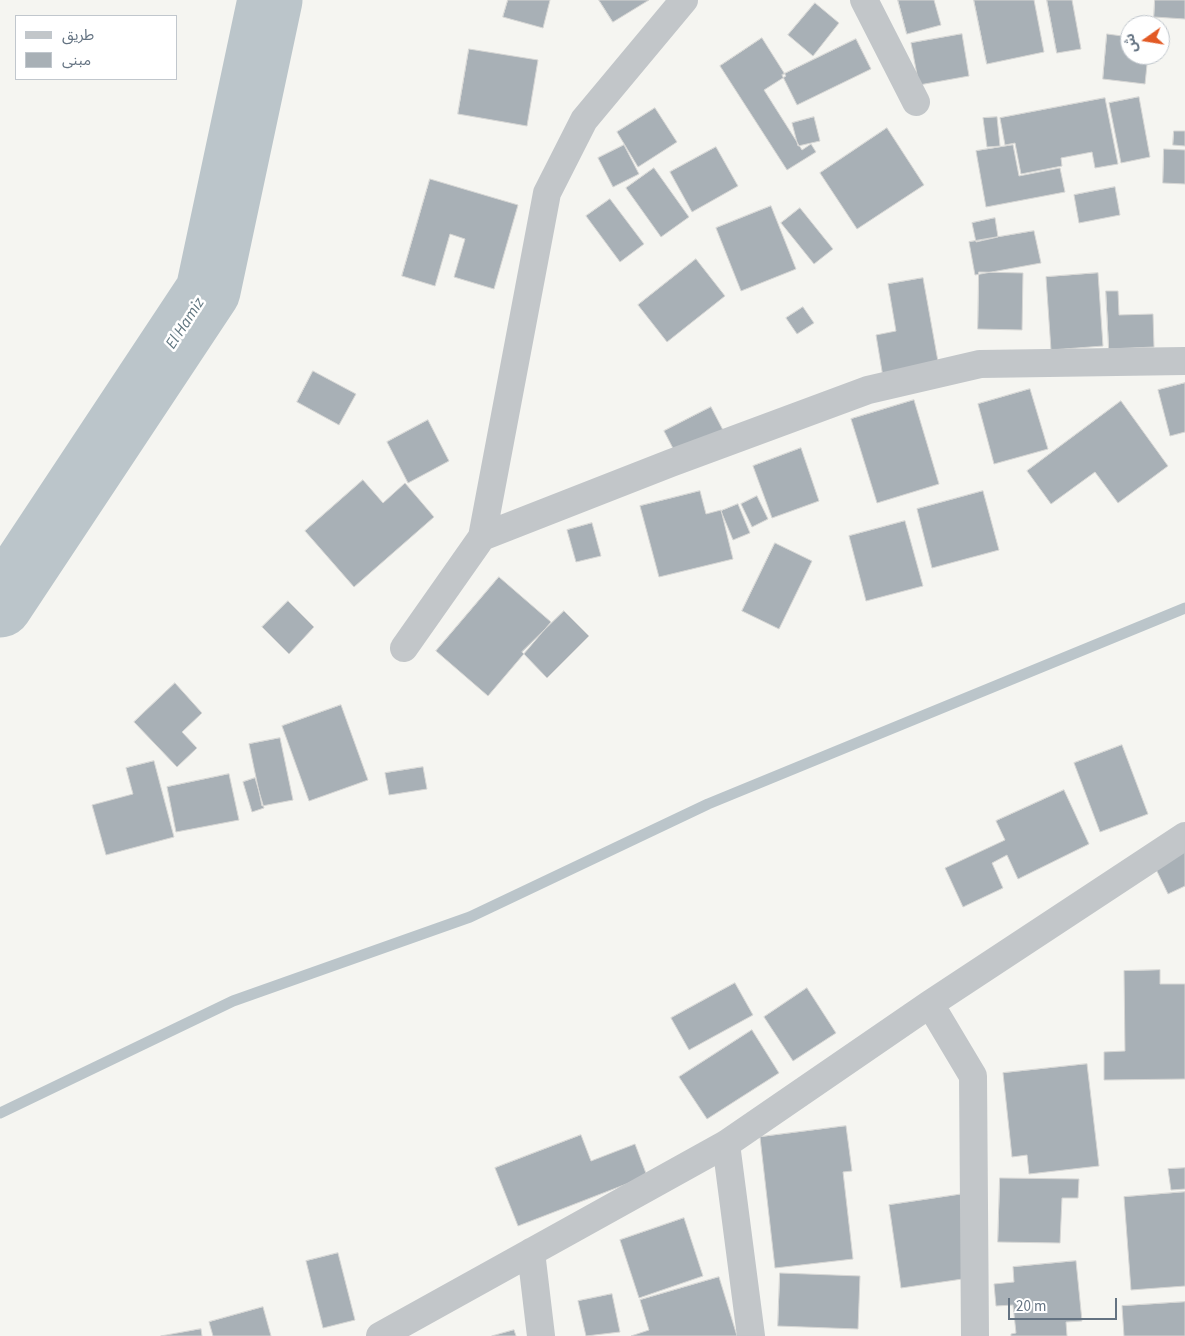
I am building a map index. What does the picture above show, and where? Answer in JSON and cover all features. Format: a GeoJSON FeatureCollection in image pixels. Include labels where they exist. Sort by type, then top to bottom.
{"type":"FeatureCollection","features":[{"type":"Feature","properties":{"kind":"street"},"geometry":{"type":"LineString","coordinates":[[404,648],[482,537],[548,193],[584,120],[684,0]]}},
{"type":"Feature","properties":{"kind":"street"},"geometry":{"type":"LineString","coordinates":[[864,0],[916,102]]}},
{"type":"Feature","properties":{"kind":"street"},"geometry":{"type":"LineString","coordinates":[[482,537],[671,463],[868,390],[980,364],[1185,361]]}},
{"type":"Feature","properties":{"kind":"street"},"geometry":{"type":"LineString","coordinates":[[380,1336],[726,1144],[930,1004],[1185,836]]}},
{"type":"Feature","properties":{"kind":"street"},"geometry":{"type":"LineString","coordinates":[[930,1004],[973,1076],[975,1336]]}},
{"type":"Feature","properties":{"kind":"street"},"geometry":{"type":"LineString","coordinates":[[726,1144],[751,1336]]}},
{"type":"Feature","properties":{"kind":"street"},"geometry":{"type":"LineString","coordinates":[[531,1252],[541,1336]]}},
{"type":"Feature","properties":{"kind":"building"},"geometry":{"type":"Polygon","coordinates":[[[508,0],[550,0],[543,28],[503,17],[508,0]]]}},
{"type":"Feature","properties":{"kind":"building"},"geometry":{"type":"Polygon","coordinates":[[[599,0],[649,0],[613,22],[599,0]]]}},
{"type":"Feature","properties":{"kind":"building"},"geometry":{"type":"Polygon","coordinates":[[[898,0],[934,0],[941,25],[907,34],[898,0]]]}},
{"type":"Feature","properties":{"kind":"building"},"geometry":{"type":"Polygon","coordinates":[[[974,0],[1034,0],[1044,52],[987,64],[974,0]]]}},
{"type":"Feature","properties":{"kind":"building"},"geometry":{"type":"Polygon","coordinates":[[[1047,0],[1072,0],[1081,49],[1057,53],[1047,0]]]}},
{"type":"Feature","properties":{"kind":"building"},"geometry":{"type":"Polygon","coordinates":[[[1155,0],[1185,0],[1185,19],[1170,18],[1170,15],[1154,15],[1155,0]]]}},
{"type":"Feature","properties":{"kind":"building"},"geometry":{"type":"Polygon","coordinates":[[[815,3],[839,23],[813,56],[788,35],[815,3]]]}},
{"type":"Feature","properties":{"kind":"building"},"geometry":{"type":"Polygon","coordinates":[[[962,34],[969,76],[919,85],[911,43],[962,34]]]}},
{"type":"Feature","properties":{"kind":"building"},"geometry":{"type":"Polygon","coordinates":[[[1107,34],[1120,36],[1120,65],[1147,65],[1145,84],[1103,79],[1107,34]]]}},
{"type":"Feature","properties":{"kind":"building"},"geometry":{"type":"Polygon","coordinates":[[[762,38],[786,76],[764,90],[802,150],[811,144],[816,152],[787,170],[720,66],[762,38]]]}},
{"type":"Feature","properties":{"kind":"building"},"geometry":{"type":"Polygon","coordinates":[[[856,39],[871,69],[797,105],[782,75],[856,39]]]}},
{"type":"Feature","properties":{"kind":"building"},"geometry":{"type":"Polygon","coordinates":[[[469,49],[538,60],[527,126],[458,114],[469,49]]]}},
{"type":"Feature","properties":{"kind":"building"},"geometry":{"type":"Polygon","coordinates":[[[1139,97],[1150,157],[1121,163],[1109,103],[1139,97]]]}},
{"type":"Feature","properties":{"kind":"building"},"geometry":{"type":"Polygon","coordinates":[[[1105,98],[1118,164],[1095,168],[1092,152],[1061,158],[1062,166],[1021,174],[1015,143],[1005,145],[1000,118],[1105,98]]]}},
{"type":"Feature","properties":{"kind":"building"},"geometry":{"type":"Polygon","coordinates":[[[655,108],[677,142],[638,167],[617,132],[655,108]]]}},
{"type":"Feature","properties":{"kind":"building"},"geometry":{"type":"Polygon","coordinates":[[[814,117],[820,141],[798,146],[792,123],[814,117]]]}},
{"type":"Feature","properties":{"kind":"building"},"geometry":{"type":"Polygon","coordinates":[[[997,117],[1000,146],[987,147],[983,118],[997,117]]]}},
{"type":"Feature","properties":{"kind":"building"},"geometry":{"type":"Polygon","coordinates":[[[887,128],[924,185],[857,229],[820,173],[887,128]]]}},
{"type":"Feature","properties":{"kind":"building"},"geometry":{"type":"Polygon","coordinates":[[[1174,131],[1185,131],[1185,146],[1173,145],[1174,131]]]}},
{"type":"Feature","properties":{"kind":"building"},"geometry":{"type":"Polygon","coordinates":[[[624,145],[639,174],[613,187],[598,158],[624,145]]]}},
{"type":"Feature","properties":{"kind":"building"},"geometry":{"type":"Polygon","coordinates":[[[1013,145],[1019,176],[1060,168],[1065,192],[986,207],[976,151],[1013,145]]]}},
{"type":"Feature","properties":{"kind":"building"},"geometry":{"type":"Polygon","coordinates":[[[716,147],[738,186],[692,212],[670,172],[716,147]]]}},
{"type":"Feature","properties":{"kind":"building"},"geometry":{"type":"Polygon","coordinates":[[[1164,149],[1185,150],[1185,184],[1163,183],[1164,149]]]}},
{"type":"Feature","properties":{"kind":"building"},"geometry":{"type":"Polygon","coordinates":[[[654,168],[689,217],[661,237],[626,188],[654,168]]]}},
{"type":"Feature","properties":{"kind":"building"},"geometry":{"type":"Polygon","coordinates":[[[430,179],[518,205],[494,289],[454,277],[465,239],[450,234],[435,286],[402,276],[430,179]]]}},
{"type":"Feature","properties":{"kind":"building"},"geometry":{"type":"Polygon","coordinates":[[[1115,187],[1120,215],[1079,223],[1074,195],[1115,187]]]}},
{"type":"Feature","properties":{"kind":"building"},"geometry":{"type":"Polygon","coordinates":[[[610,199],[644,244],[620,262],[586,216],[610,199]]]}},
{"type":"Feature","properties":{"kind":"building"},"geometry":{"type":"Polygon","coordinates":[[[771,206],[796,269],[741,291],[716,228],[771,206]]]}},
{"type":"Feature","properties":{"kind":"building"},"geometry":{"type":"Polygon","coordinates":[[[800,208],[833,249],[814,264],[781,223],[800,208]]]}},
{"type":"Feature","properties":{"kind":"building"},"geometry":{"type":"Polygon","coordinates":[[[995,218],[998,237],[976,242],[972,223],[995,218]]]}},
{"type":"Feature","properties":{"kind":"building"},"geometry":{"type":"Polygon","coordinates":[[[1034,231],[1041,263],[975,275],[969,242],[1034,231]]]}},
{"type":"Feature","properties":{"kind":"building"},"geometry":{"type":"Polygon","coordinates":[[[696,259],[725,296],[667,342],[638,305],[696,259]]]}},
{"type":"Feature","properties":{"kind":"building"},"geometry":{"type":"Polygon","coordinates":[[[979,272],[1023,273],[1022,330],[978,329],[979,272]]]}},
{"type":"Feature","properties":{"kind":"building"},"geometry":{"type":"Polygon","coordinates":[[[1098,273],[1103,346],[1051,350],[1046,277],[1098,273]]]}},
{"type":"Feature","properties":{"kind":"building"},"geometry":{"type":"Polygon","coordinates":[[[923,278],[939,367],[883,377],[876,335],[896,331],[888,284],[923,278]]]}},
{"type":"Feature","properties":{"kind":"building"},"geometry":{"type":"Polygon","coordinates":[[[1106,291],[1118,291],[1119,315],[1153,314],[1154,347],[1109,349],[1106,291]]]}},
{"type":"Feature","properties":{"kind":"building"},"geometry":{"type":"Polygon","coordinates":[[[803,307],[814,323],[797,334],[786,318],[803,307]]]}},
{"type":"Feature","properties":{"kind":"building"},"geometry":{"type":"Polygon","coordinates":[[[313,371],[356,394],[339,425],[297,402],[313,371]]]}},
{"type":"Feature","properties":{"kind":"building"},"geometry":{"type":"Polygon","coordinates":[[[1185,383],[1185,432],[1170,436],[1158,390],[1185,383]]]}},
{"type":"Feature","properties":{"kind":"building"},"geometry":{"type":"Polygon","coordinates":[[[1030,389],[1048,449],[994,464],[978,404],[1030,389]]]}},
{"type":"Feature","properties":{"kind":"building"},"geometry":{"type":"Polygon","coordinates":[[[914,400],[939,484],[877,503],[851,419],[914,400]]]}},
{"type":"Feature","properties":{"kind":"building"},"geometry":{"type":"Polygon","coordinates":[[[1121,401],[1168,466],[1118,503],[1095,472],[1051,504],[1027,471],[1121,401]]]}},
{"type":"Feature","properties":{"kind":"building"},"geometry":{"type":"Polygon","coordinates":[[[711,407],[724,432],[677,456],[664,431],[711,407]]]}},
{"type":"Feature","properties":{"kind":"building"},"geometry":{"type":"Polygon","coordinates":[[[428,420],[449,461],[408,483],[387,442],[428,420]]]}},
{"type":"Feature","properties":{"kind":"building"},"geometry":{"type":"Polygon","coordinates":[[[801,448],[819,501],[772,518],[753,466],[801,448]]]}},
{"type":"Feature","properties":{"kind":"building"},"geometry":{"type":"Polygon","coordinates":[[[363,480],[383,503],[405,483],[434,517],[354,587],[305,531],[363,480]]]}},
{"type":"Feature","properties":{"kind":"building"},"geometry":{"type":"Polygon","coordinates":[[[700,491],[706,514],[721,510],[733,559],[659,577],[640,506],[700,491]]]}},
{"type":"Feature","properties":{"kind":"building"},"geometry":{"type":"Polygon","coordinates":[[[983,491],[999,550],[932,568],[917,509],[983,491]]]}},
{"type":"Feature","properties":{"kind":"building"},"geometry":{"type":"Polygon","coordinates":[[[757,496],[768,519],[752,527],[741,504],[757,496]]]}},
{"type":"Feature","properties":{"kind":"building"},"geometry":{"type":"Polygon","coordinates":[[[738,504],[750,533],[733,540],[721,511],[738,504]]]}},
{"type":"Feature","properties":{"kind":"building"},"geometry":{"type":"Polygon","coordinates":[[[905,521],[923,586],[866,601],[849,536],[905,521]]]}},
{"type":"Feature","properties":{"kind":"building"},"geometry":{"type":"Polygon","coordinates":[[[592,523],[601,556],[576,562],[567,530],[592,523]]]}},
{"type":"Feature","properties":{"kind":"building"},"geometry":{"type":"Polygon","coordinates":[[[775,543],[812,561],[779,629],[742,611],[775,543]]]}},
{"type":"Feature","properties":{"kind":"building"},"geometry":{"type":"Polygon","coordinates":[[[499,577],[551,622],[488,696],[436,651],[499,577]]]}},
{"type":"Feature","properties":{"kind":"building"},"geometry":{"type":"Polygon","coordinates":[[[288,601],[314,627],[289,654],[262,627],[288,601]]]}},
{"type":"Feature","properties":{"kind":"building"},"geometry":{"type":"Polygon","coordinates":[[[564,611],[589,636],[547,678],[522,652],[564,611]]]}},
{"type":"Feature","properties":{"kind":"building"},"geometry":{"type":"Polygon","coordinates":[[[175,683],[202,713],[182,732],[197,748],[177,767],[134,722],[175,683]]]}},
{"type":"Feature","properties":{"kind":"building"},"geometry":{"type":"Polygon","coordinates":[[[341,705],[368,780],[309,801],[282,726],[341,705]]]}},
{"type":"Feature","properties":{"kind":"building"},"geometry":{"type":"Polygon","coordinates":[[[280,738],[293,800],[262,806],[249,744],[280,738]]]}},
{"type":"Feature","properties":{"kind":"building"},"geometry":{"type":"Polygon","coordinates":[[[1122,745],[1148,814],[1100,832],[1074,763],[1122,745]]]}},
{"type":"Feature","properties":{"kind":"building"},"geometry":{"type":"Polygon","coordinates":[[[154,761],[174,837],[106,855],[92,805],[133,794],[126,768],[154,761]]]}},
{"type":"Feature","properties":{"kind":"building"},"geometry":{"type":"Polygon","coordinates":[[[423,767],[427,789],[389,795],[385,773],[423,767]]]}},
{"type":"Feature","properties":{"kind":"building"},"geometry":{"type":"Polygon","coordinates":[[[229,774],[239,820],[176,832],[167,787],[229,774]]]}},
{"type":"Feature","properties":{"kind":"building"},"geometry":{"type":"Polygon","coordinates":[[[255,778],[264,808],[252,812],[243,782],[255,778]]]}},
{"type":"Feature","properties":{"kind":"building"},"geometry":{"type":"Polygon","coordinates":[[[1064,790],[1089,844],[1018,879],[1007,855],[992,863],[1003,888],[963,907],[945,868],[1005,840],[996,821],[1064,790]]]}},
{"type":"Feature","properties":{"kind":"building"},"geometry":{"type":"Polygon","coordinates":[[[1185,849],[1185,886],[1168,894],[1151,859],[1185,849]]]}},
{"type":"Feature","properties":{"kind":"building"},"geometry":{"type":"Polygon","coordinates":[[[1160,970],[1160,984],[1185,984],[1185,1079],[1104,1080],[1104,1052],[1125,1051],[1124,971],[1160,970]]]}},
{"type":"Feature","properties":{"kind":"building"},"geometry":{"type":"Polygon","coordinates":[[[735,983],[753,1015],[689,1050],[671,1018],[735,983]]]}},
{"type":"Feature","properties":{"kind":"building"},"geometry":{"type":"Polygon","coordinates":[[[807,988],[836,1033],[793,1061],[764,1017],[807,988]]]}},
{"type":"Feature","properties":{"kind":"building"},"geometry":{"type":"Polygon","coordinates":[[[752,1030],[779,1073],[707,1119],[679,1077],[752,1030]]]}},
{"type":"Feature","properties":{"kind":"building"},"geometry":{"type":"Polygon","coordinates":[[[1087,1064],[1099,1166],[1029,1174],[1027,1155],[1012,1157],[1003,1073],[1087,1064]]]}},
{"type":"Feature","properties":{"kind":"building"},"geometry":{"type":"Polygon","coordinates":[[[846,1126],[852,1171],[843,1172],[853,1259],[775,1268],[760,1137],[846,1126]]]}},
{"type":"Feature","properties":{"kind":"building"},"geometry":{"type":"Polygon","coordinates":[[[581,1135],[591,1161],[635,1144],[647,1176],[518,1226],[495,1168],[581,1135]]]}},
{"type":"Feature","properties":{"kind":"building"},"geometry":{"type":"Polygon","coordinates":[[[1185,1168],[1185,1189],[1171,1190],[1168,1169],[1185,1168]]]}},
{"type":"Feature","properties":{"kind":"building"},"geometry":{"type":"Polygon","coordinates":[[[1000,1178],[1079,1179],[1078,1198],[1062,1198],[1060,1243],[998,1242],[1000,1178]]]}},
{"type":"Feature","properties":{"kind":"building"},"geometry":{"type":"Polygon","coordinates":[[[1185,1192],[1185,1286],[1131,1290],[1124,1197],[1185,1192]]]}},
{"type":"Feature","properties":{"kind":"building"},"geometry":{"type":"Polygon","coordinates":[[[970,1193],[983,1276],[901,1288],[889,1205],[970,1193]]]}},
{"type":"Feature","properties":{"kind":"building"},"geometry":{"type":"Polygon","coordinates":[[[684,1218],[703,1276],[639,1298],[620,1240],[684,1218]]]}},
{"type":"Feature","properties":{"kind":"building"},"geometry":{"type":"Polygon","coordinates":[[[338,1253],[355,1320],[323,1328],[306,1261],[338,1253]]]}},
{"type":"Feature","properties":{"kind":"building"},"geometry":{"type":"Polygon","coordinates":[[[1076,1261],[1082,1321],[1066,1322],[1067,1336],[1011,1336],[1011,1334],[1016,1333],[1013,1305],[996,1306],[994,1284],[1014,1282],[1013,1267],[1076,1261]]]}},
{"type":"Feature","properties":{"kind":"building"},"geometry":{"type":"Polygon","coordinates":[[[780,1273],[860,1276],[858,1329],[778,1326],[780,1273]]]}},
{"type":"Feature","properties":{"kind":"building"},"geometry":{"type":"Polygon","coordinates":[[[719,1277],[737,1336],[631,1336],[649,1330],[640,1300],[719,1277]]]}},
{"type":"Feature","properties":{"kind":"building"},"geometry":{"type":"Polygon","coordinates":[[[612,1294],[620,1332],[586,1336],[578,1301],[612,1294]]]}},
{"type":"Feature","properties":{"kind":"building"},"geometry":{"type":"Polygon","coordinates":[[[1185,1302],[1185,1336],[1124,1336],[1122,1306],[1185,1302]]]}},
{"type":"Feature","properties":{"kind":"building"},"geometry":{"type":"Polygon","coordinates":[[[263,1307],[271,1336],[213,1336],[209,1322],[263,1307]]]}},
{"type":"Feature","properties":{"kind":"building"},"geometry":{"type":"Polygon","coordinates":[[[201,1329],[202,1336],[161,1336],[201,1329]]]}},
{"type":"Feature","properties":{"kind":"building"},"geometry":{"type":"Polygon","coordinates":[[[514,1330],[516,1336],[492,1336],[514,1330]]]}},
{"type":"Feature","properties":{"kind":"waterway","name":"El Hamiz"},"geometry":{"type":"LineString","coordinates":[[0,605],[208,291],[270,0]]}},
{"type":"Feature","properties":{"kind":"waterway"},"geometry":{"type":"LineString","coordinates":[[0,1113],[233,1001],[470,917],[708,804],[1185,608]]}}]}
